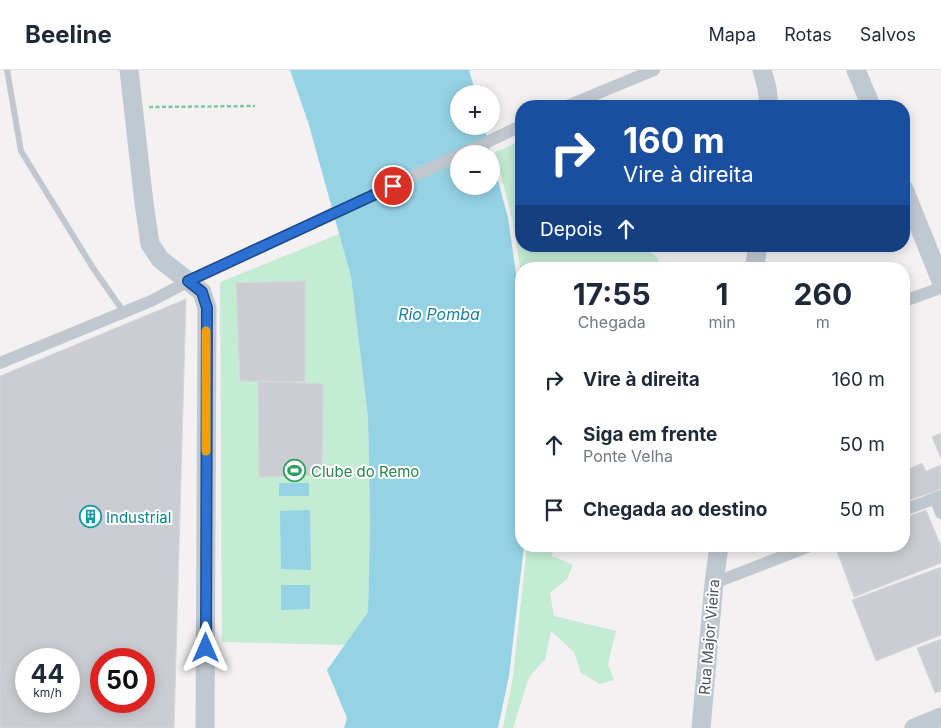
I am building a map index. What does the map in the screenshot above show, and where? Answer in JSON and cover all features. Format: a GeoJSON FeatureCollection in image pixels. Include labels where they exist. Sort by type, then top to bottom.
{"type":"FeatureCollection","features":[{"type":"Feature","properties":{"kind":"main road"},"geometry":{"type":"LineString","coordinates":[[129,70],[150,244],[160,259],[202,292],[207,308],[205,728]]}},
{"type":"Feature","properties":{"kind":"main road"},"geometry":{"type":"LineString","coordinates":[[762,70],[768,100]]}},
{"type":"Feature","properties":{"kind":"main road"},"geometry":{"type":"LineString","coordinates":[[856,70],[868,100]]}},
{"type":"Feature","properties":{"kind":"main road"},"geometry":{"type":"LineString","coordinates":[[910,204],[941,281]]}},
{"type":"Feature","properties":{"kind":"main road","name":"Rua Major Vieira"},"geometry":{"type":"LineString","coordinates":[[701,728],[718,552]]}},
{"type":"Feature","properties":{"kind":"main road"},"geometry":{"type":"LineString","coordinates":[[914,728],[941,717]]}},
{"type":"Feature","properties":{"kind":"street"},"geometry":{"type":"LineString","coordinates":[[582,100],[654,70]]}},
{"type":"Feature","properties":{"kind":"street"},"geometry":{"type":"LineString","coordinates":[[480,145],[515,129]]}},
{"type":"Feature","properties":{"kind":"street"},"geometry":{"type":"LineString","coordinates":[[0,363],[151,301],[188,281],[450,159]]}},
{"type":"Feature","properties":{"kind":"street"},"geometry":{"type":"LineString","coordinates":[[910,299],[941,288]]}},
{"type":"Feature","properties":{"kind":"street"},"geometry":{"type":"LineString","coordinates":[[910,508],[938,497],[941,513]]}},
{"type":"Feature","properties":{"kind":"street"},"geometry":{"type":"LineString","coordinates":[[714,583],[794,552]]}},
{"type":"Feature","properties":{"kind":"lane"},"geometry":{"type":"LineString","coordinates":[[7,70],[21,151],[93,268],[123,311]]}},
{"type":"Feature","properties":{"kind":"path"},"geometry":{"type":"LineString","coordinates":[[133,107],[255,106]]}},
{"type":"Feature","properties":{"kind":"green space"},"geometry":{"type":"Polygon","coordinates":[[[515,144],[515,236],[500,171],[500,150],[515,144]]]}},
{"type":"Feature","properties":{"kind":"green space","name":"Clube do Remo"},"geometry":{"type":"Polygon","coordinates":[[[339,234],[351,277],[368,417],[370,524],[368,612],[345,645],[222,642],[220,282],[339,234]]]}},
{"type":"Feature","properties":{"kind":"green space"},"geometry":{"type":"Polygon","coordinates":[[[518,252],[649,252],[657,257],[659,262],[519,262],[518,252]]]}},
{"type":"Feature","properties":{"kind":"green space"},"geometry":{"type":"Polygon","coordinates":[[[526,552],[552,552],[552,556],[573,565],[567,579],[550,593],[554,616],[616,631],[608,664],[614,680],[600,684],[581,673],[574,652],[551,631],[545,659],[529,677],[513,728],[503,728],[513,676],[526,552]]]}},
{"type":"Feature","properties":{"kind":"water","name":"Rio Pomba"},"geometry":{"type":"Polygon","coordinates":[[[290,70],[469,70],[473,85],[450,85],[450,135],[486,135],[489,145],[450,145],[450,195],[500,195],[500,187],[508,218],[515,266],[515,552],[523,552],[509,676],[498,728],[344,728],[347,718],[327,670],[368,612],[370,524],[368,417],[351,277],[309,125],[290,70]]]}},
{"type":"Feature","properties":{"kind":"water"},"geometry":{"type":"Polygon","coordinates":[[[279,483],[309,483],[309,496],[279,496],[279,483]]]}},
{"type":"Feature","properties":{"kind":"water"},"geometry":{"type":"Polygon","coordinates":[[[310,510],[311,570],[281,569],[280,511],[310,510]]]}},
{"type":"Feature","properties":{"kind":"water"},"geometry":{"type":"Polygon","coordinates":[[[281,585],[310,585],[310,609],[281,610],[281,585]]]}},
{"type":"Feature","properties":{"kind":"building"},"geometry":{"type":"Polygon","coordinates":[[[305,281],[305,382],[240,381],[236,283],[305,281]]]}},
{"type":"Feature","properties":{"kind":"building","name":"Industrial"},"geometry":{"type":"Polygon","coordinates":[[[186,299],[174,728],[0,728],[0,376],[186,299]]]}},
{"type":"Feature","properties":{"kind":"building"},"geometry":{"type":"Polygon","coordinates":[[[258,381],[323,384],[322,475],[259,477],[258,381]]]}},
{"type":"Feature","properties":{"kind":"building"},"geometry":{"type":"Polygon","coordinates":[[[941,433],[941,458],[932,437],[941,433]]]}},
{"type":"Feature","properties":{"kind":"building"},"geometry":{"type":"Polygon","coordinates":[[[922,463],[926,471],[941,465],[941,489],[910,500],[910,468],[922,463]]]}},
{"type":"Feature","properties":{"kind":"building"},"geometry":{"type":"Polygon","coordinates":[[[926,510],[941,546],[941,563],[854,597],[837,552],[910,552],[910,516],[926,510]]]}},
{"type":"Feature","properties":{"kind":"building"},"geometry":{"type":"Polygon","coordinates":[[[941,567],[941,635],[876,661],[852,600],[941,567]]]}},
{"type":"Feature","properties":{"kind":"building"},"geometry":{"type":"Polygon","coordinates":[[[941,639],[941,691],[935,693],[917,648],[941,639]]]}},
{"type":"Feature","properties":{"kind":"slow traffic"},"geometry":{"type":"LineString","coordinates":[[206,331],[206,451]]}},
{"type":"Feature","properties":{"kind":"place","name":"Clube do Remo"},"geometry":{"type":"Point","coordinates":[295,471]}},
{"type":"Feature","properties":{"kind":"place","name":"Industrial"},"geometry":{"type":"Point","coordinates":[90,517]}},
{"type":"Feature","properties":{"kind":"route"},"geometry":{"type":"LineString","coordinates":[[206,648],[207,308],[202,292],[188,281],[393,186]]}}]}
